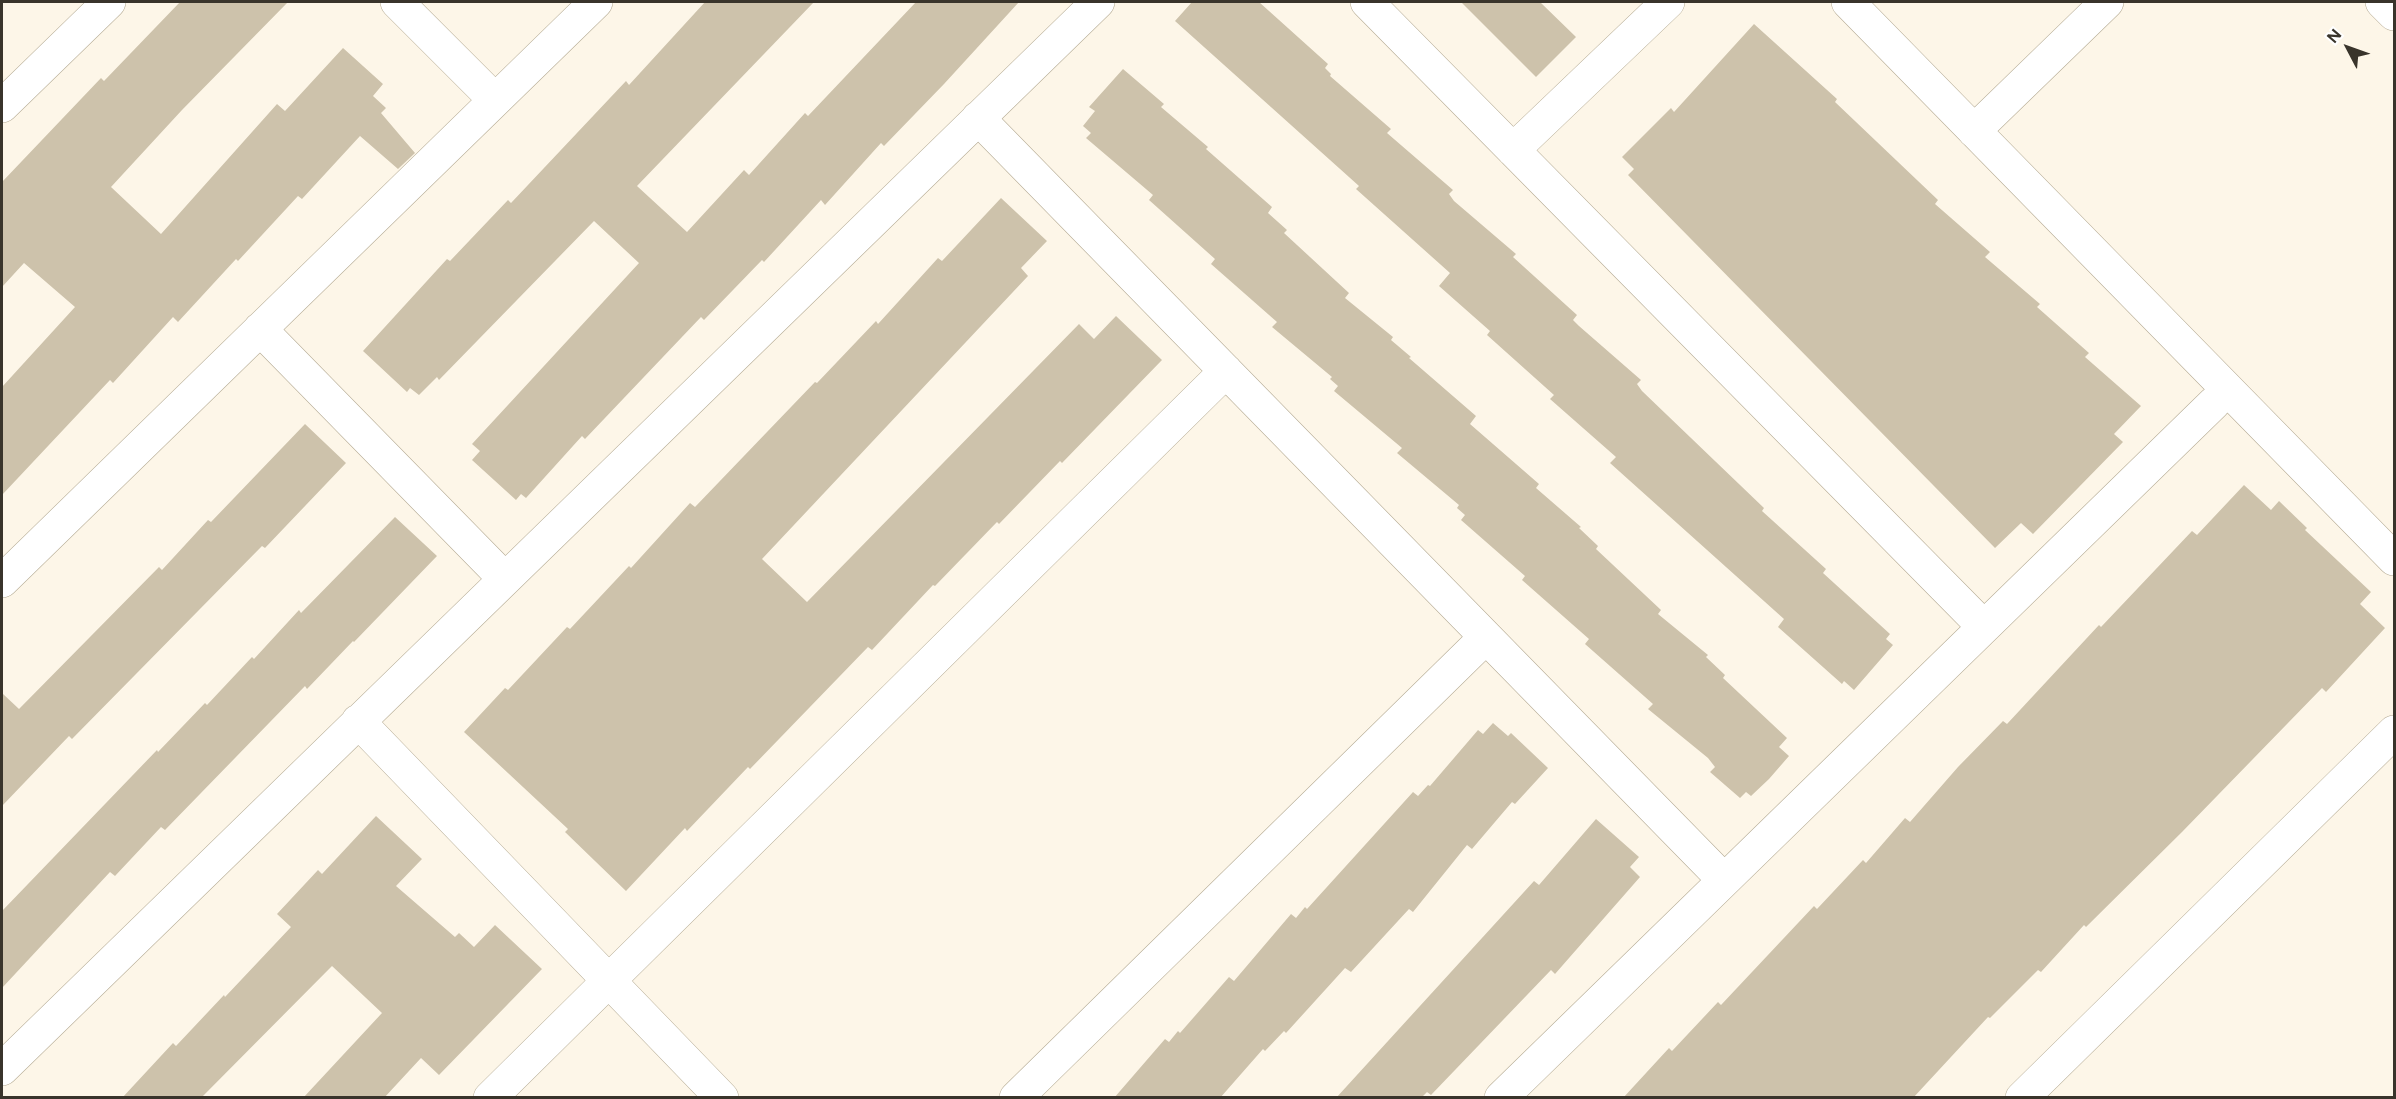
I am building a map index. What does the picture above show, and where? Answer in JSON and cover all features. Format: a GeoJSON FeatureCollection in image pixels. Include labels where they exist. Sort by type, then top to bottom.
{"type":"FeatureCollection","features":[{"type":"Feature","properties":{"kind":"street"},"geometry":{"type":"LineString","coordinates":[[2,104],[109,2]]}},
{"type":"Feature","properties":{"kind":"street"},"geometry":{"type":"LineString","coordinates":[[397,2],[495,100]]}},
{"type":"Feature","properties":{"kind":"street"},"geometry":{"type":"LineString","coordinates":[[2,581],[596,2]]}},
{"type":"Feature","properties":{"kind":"street"},"geometry":{"type":"LineString","coordinates":[[2,1069],[1098,2]]}},
{"type":"Feature","properties":{"kind":"street"},"geometry":{"type":"LineString","coordinates":[[1367,2],[1984,627]]}},
{"type":"Feature","properties":{"kind":"street"},"geometry":{"type":"LineString","coordinates":[[1513,150],[1668,2]]}},
{"type":"Feature","properties":{"kind":"street"},"geometry":{"type":"LineString","coordinates":[[1848,2],[2394,559]]}},
{"type":"Feature","properties":{"kind":"street"},"geometry":{"type":"LineString","coordinates":[[1974,131],[2107,2]]}},
{"type":"Feature","properties":{"kind":"street"},"geometry":{"type":"LineString","coordinates":[[2382,2],[2394,14]]}},
{"type":"Feature","properties":{"kind":"street"},"geometry":{"type":"LineString","coordinates":[[978,118],[1723,879]]}},
{"type":"Feature","properties":{"kind":"street"},"geometry":{"type":"LineString","coordinates":[[260,329],[505,579]]}},
{"type":"Feature","properties":{"kind":"street"},"geometry":{"type":"LineString","coordinates":[[490,1098],[1226,371]]}},
{"type":"Feature","properties":{"kind":"street"},"geometry":{"type":"LineString","coordinates":[[1501,1098],[1723,879],[2214,403]]}},
{"type":"Feature","properties":{"kind":"street"},"geometry":{"type":"LineString","coordinates":[[1016,1098],[1486,636]]}},
{"type":"Feature","properties":{"kind":"street"},"geometry":{"type":"LineString","coordinates":[[358,722],[722,1098]]}},
{"type":"Feature","properties":{"kind":"street"},"geometry":{"type":"LineString","coordinates":[[2022,1098],[2394,732]]}},
{"type":"Feature","properties":{"kind":"building"},"geometry":{"type":"Polygon","coordinates":[[[180,2],[288,2],[182,110],[111,187],[161,234],[277,104],[285,111],[343,48],[383,84],[373,96],[386,108],[381,113],[415,153],[398,169],[360,136],[302,199],[298,196],[238,261],[236,259],[178,322],[173,317],[113,383],[110,380],[2,495],[2,387],[75,307],[24,263],[2,287],[2,182],[101,78],[104,81],[180,2]]]}},
{"type":"Feature","properties":{"kind":"building"},"geometry":{"type":"Polygon","coordinates":[[[705,2],[814,2],[637,186],[687,232],[744,170],[749,175],[805,113],[808,116],[916,2],[1019,2],[944,84],[884,146],[881,143],[825,205],[821,200],[764,262],[762,260],[704,320],[701,317],[585,439],[582,436],[526,498],[521,494],[516,500],[472,460],[480,451],[472,444],[639,263],[594,221],[439,380],[437,377],[419,395],[410,388],[407,392],[363,351],[447,259],[450,261],[508,200],[511,203],[626,81],[629,85],[705,2]]]}},
{"type":"Feature","properties":{"kind":"building"},"geometry":{"type":"Polygon","coordinates":[[[1192,2],[1259,2],[1328,64],[1325,68],[1331,74],[1330,76],[1391,129],[1387,133],[1453,190],[1449,194],[1454,201],[1516,254],[1513,257],[1577,315],[1573,320],[1641,380],[1637,384],[1642,391],[1764,508],[1762,511],[1826,569],[1823,573],[1890,634],[1886,639],[1893,645],[1854,690],[1844,681],[1842,684],[1778,627],[1784,619],[1610,463],[1616,457],[1550,399],[1554,395],[1487,335],[1490,331],[1439,286],[1450,273],[1356,189],[1359,186],[1175,21],[1192,2]]]}},
{"type":"Feature","properties":{"kind":"building"},"geometry":{"type":"Polygon","coordinates":[[[1461,2],[1540,2],[1576,37],[1536,77],[1461,2]]]}},
{"type":"Feature","properties":{"kind":"building"},"geometry":{"type":"Polygon","coordinates":[[[1754,24],[1837,99],[1835,102],[1938,200],[1935,204],[1990,252],[1985,257],[2040,304],[2037,307],[2089,353],[2085,357],[2141,406],[2114,434],[2123,442],[2033,534],[2021,523],[1995,548],[1628,175],[1634,169],[1622,157],[1671,108],[1674,112],[1754,24]]]}},
{"type":"Feature","properties":{"kind":"building"},"geometry":{"type":"Polygon","coordinates":[[[1123,69],[1164,104],[1161,107],[1208,147],[1206,149],[1272,207],[1268,213],[1287,230],[1284,233],[1349,293],[1345,298],[1393,337],[1391,340],[1411,357],[1409,358],[1476,416],[1470,424],[1539,484],[1536,488],[1581,527],[1579,528],[1598,546],[1596,549],[1661,610],[1658,614],[1708,655],[1706,657],[1725,675],[1723,678],[1787,738],[1779,747],[1789,756],[1751,796],[1746,792],[1740,798],[1710,772],[1715,767],[1708,758],[1648,709],[1653,704],[1585,644],[1589,639],[1522,580],[1525,576],[1461,520],[1465,515],[1457,508],[1459,505],[1397,453],[1402,448],[1334,391],[1338,386],[1330,379],[1332,377],[1272,327],[1277,322],[1211,264],[1215,259],[1149,200],[1153,195],[1086,138],[1091,133],[1083,126],[1095,111],[1089,107],[1123,69]]]}},
{"type":"Feature","properties":{"kind":"building"},"geometry":{"type":"Polygon","coordinates":[[[1001,198],[1047,241],[1021,268],[1028,276],[762,559],[807,602],[1079,324],[1094,339],[1116,316],[1162,360],[1062,463],[1060,461],[999,524],[997,522],[935,586],[933,585],[872,650],[868,647],[750,769],[748,767],[687,831],[685,828],[626,891],[565,832],[568,829],[464,732],[505,688],[508,690],[567,627],[570,629],[629,566],[631,568],[690,503],[695,507],[815,382],[817,383],[876,321],[878,324],[938,258],[942,261],[1001,198]]]}},
{"type":"Feature","properties":{"kind":"building"},"geometry":{"type":"Polygon","coordinates":[[[305,424],[346,463],[265,548],[262,546],[72,739],[69,736],[2,806],[2,693],[19,709],[159,567],[162,570],[208,520],[211,522],[305,424]]]}},
{"type":"Feature","properties":{"kind":"building"},"geometry":{"type":"Polygon","coordinates":[[[2244,485],[2271,510],[2279,501],[2307,528],[2305,530],[2371,592],[2360,604],[2385,628],[2326,692],[2322,688],[2182,832],[2086,927],[2084,925],[2041,972],[2038,970],[1990,1018],[1988,1017],[1913,1098],[1623,1098],[1669,1048],[1672,1051],[1718,1002],[1721,1005],[1814,906],[1817,909],[1863,860],[1866,863],[1905,818],[1910,822],[1958,767],[2003,721],[2007,724],[2099,625],[2101,627],[2192,531],[2197,535],[2244,485]]]}},
{"type":"Feature","properties":{"kind":"building"},"geometry":{"type":"Polygon","coordinates":[[[395,517],[437,556],[307,689],[305,686],[165,830],[161,827],[115,876],[110,872],[2,988],[2,911],[157,750],[158,752],[205,703],[207,705],[252,657],[254,659],[299,610],[301,613],[395,517]]]}},
{"type":"Feature","properties":{"kind":"building"},"geometry":{"type":"Polygon","coordinates":[[[1493,723],[1508,736],[1511,733],[1548,768],[1515,804],[1512,802],[1472,849],[1467,845],[1413,912],[1409,909],[1351,972],[1345,968],[1286,1033],[1284,1031],[1265,1051],[1263,1049],[1220,1098],[1114,1098],[1165,1039],[1169,1042],[1178,1031],[1180,1033],[1229,977],[1234,981],[1291,914],[1296,918],[1305,907],[1307,909],[1413,792],[1418,796],[1428,785],[1430,786],[1478,730],[1483,734],[1493,723]]]}},
{"type":"Feature","properties":{"kind":"building"},"geometry":{"type":"Polygon","coordinates":[[[376,816],[422,859],[396,886],[455,937],[459,933],[474,947],[495,925],[542,969],[439,1075],[421,1058],[384,1098],[303,1098],[382,1013],[332,966],[201,1098],[122,1098],[173,1043],[176,1046],[291,927],[277,914],[318,870],[322,874],[376,816]]]}},
{"type":"Feature","properties":{"kind":"building"},"geometry":{"type":"Polygon","coordinates":[[[1596,819],[1639,857],[1630,867],[1640,877],[1555,974],[1551,970],[1431,1095],[1427,1092],[1421,1098],[1336,1098],[1534,881],[1539,885],[1596,819]]]}}]}
